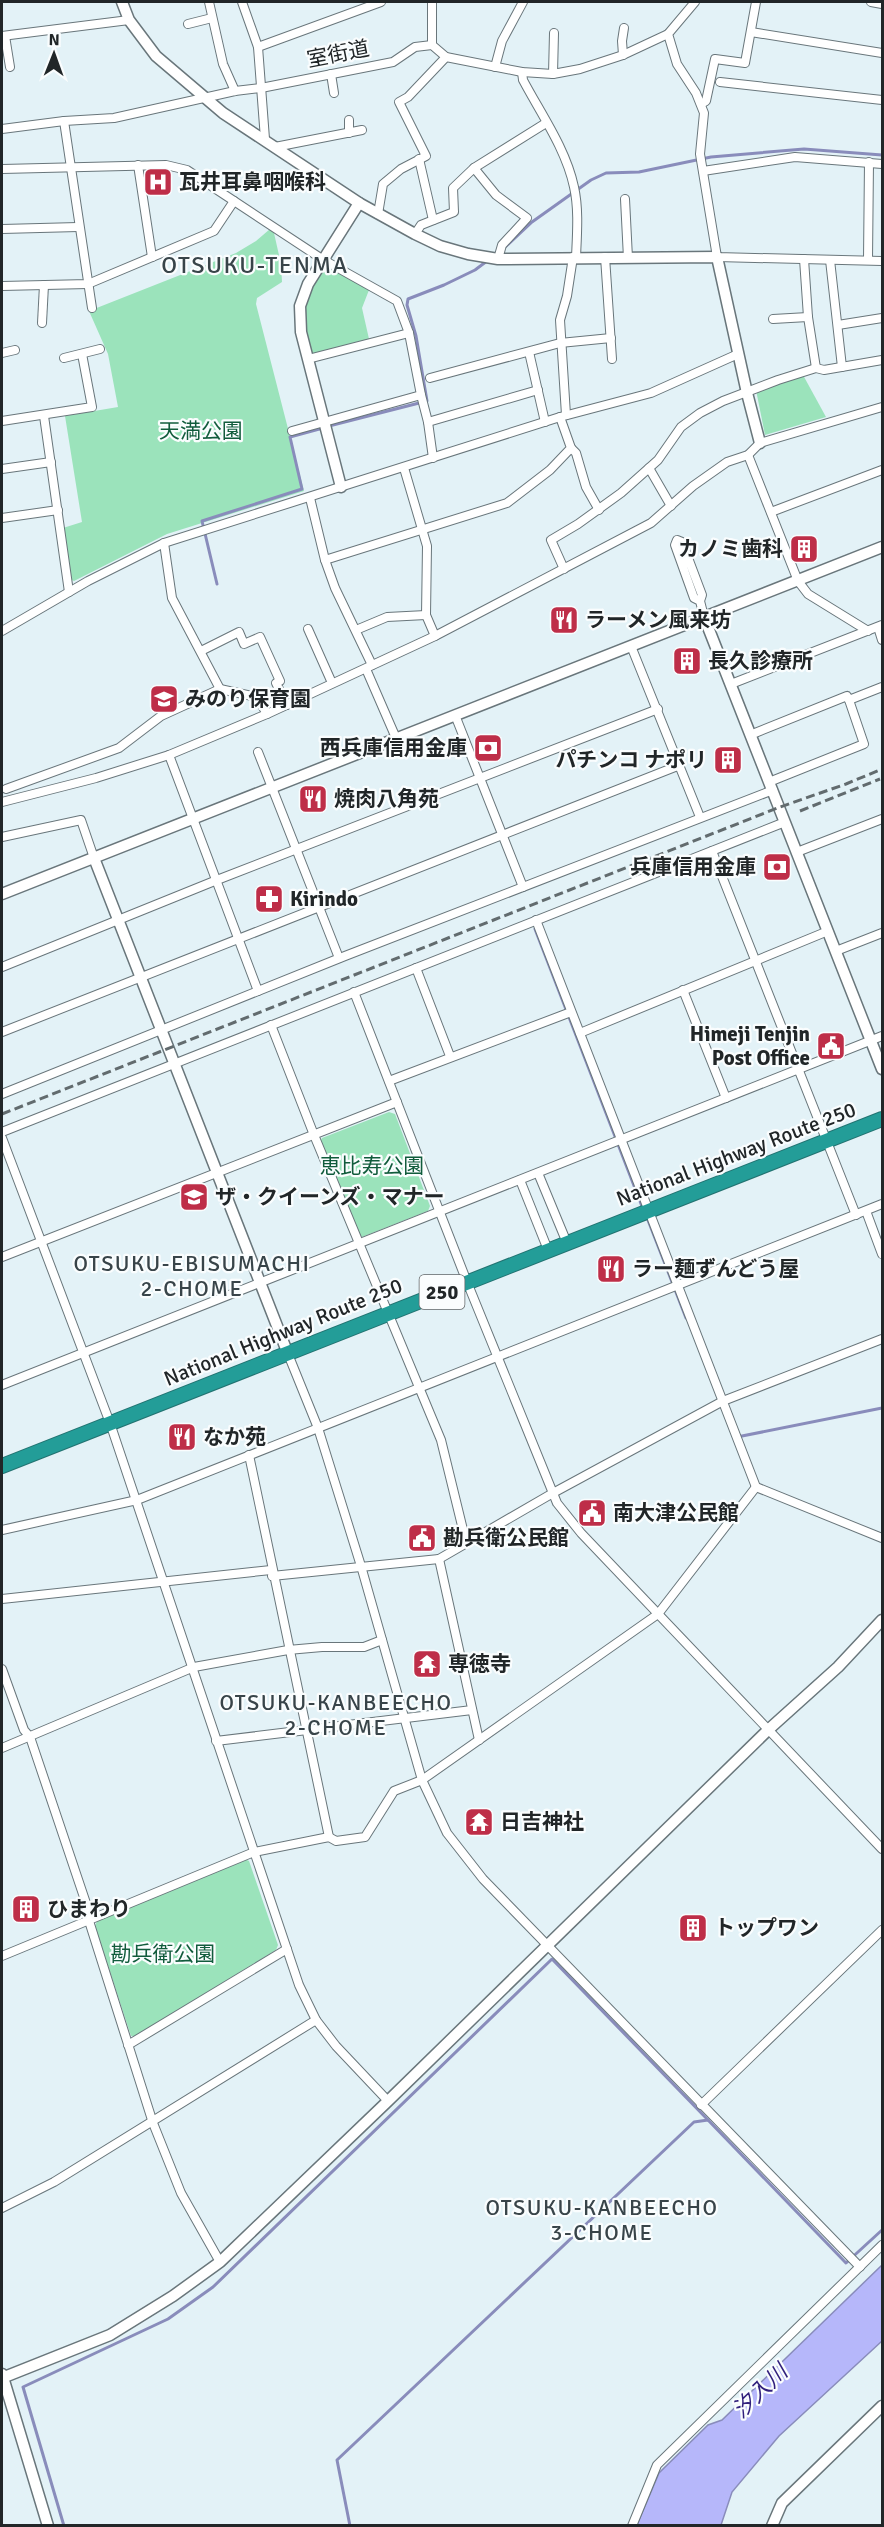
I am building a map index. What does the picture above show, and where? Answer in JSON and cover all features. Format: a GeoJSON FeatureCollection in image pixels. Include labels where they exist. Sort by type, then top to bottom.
{"type":"FeatureCollection","features":[{"type":"Feature","properties":{"kind":"highway","name":"National Highway Route 250"},"geometry":{"type":"LineString","coordinates":[[2,1466],[882,1119]]}},
{"type":"Feature","properties":{"kind":"street"},"geometry":{"type":"LineString","coordinates":[[122,2],[129,20],[156,56],[203,97],[359,203],[440,246],[498,259],[717,257],[882,261]]}},
{"type":"Feature","properties":{"kind":"street"},"geometry":{"type":"LineString","coordinates":[[209,2],[223,64],[235,91]]}},
{"type":"Feature","properties":{"kind":"street"},"geometry":{"type":"LineString","coordinates":[[242,2],[258,46],[265,139]]}},
{"type":"Feature","properties":{"kind":"street"},"geometry":{"type":"LineString","coordinates":[[258,46],[381,2]]}},
{"type":"Feature","properties":{"kind":"street"},"geometry":{"type":"LineString","coordinates":[[432,2],[432,45],[446,57],[522,72],[553,74],[580,69],[623,55],[668,34],[695,2]]}},
{"type":"Feature","properties":{"kind":"street"},"geometry":{"type":"LineString","coordinates":[[495,67],[502,41],[523,2]]}},
{"type":"Feature","properties":{"kind":"street"},"geometry":{"type":"LineString","coordinates":[[701,104],[706,101],[715,59],[744,63],[756,2]]}},
{"type":"Feature","properties":{"kind":"street"},"geometry":{"type":"LineString","coordinates":[[871,2],[882,3]]}},
{"type":"Feature","properties":{"kind":"street"},"geometry":{"type":"LineString","coordinates":[[188,24],[213,18]]}},
{"type":"Feature","properties":{"kind":"street"},"geometry":{"type":"LineString","coordinates":[[10,67],[3,36],[129,20]]}},
{"type":"Feature","properties":{"kind":"street"},"geometry":{"type":"LineString","coordinates":[[623,55],[624,28]]}},
{"type":"Feature","properties":{"kind":"street"},"geometry":{"type":"LineString","coordinates":[[751,32],[882,53]]}},
{"type":"Feature","properties":{"kind":"street"},"geometry":{"type":"LineString","coordinates":[[553,74],[554,33]]}},
{"type":"Feature","properties":{"kind":"street"},"geometry":{"type":"LineString","coordinates":[[668,34],[677,64],[696,93],[704,113],[700,154],[717,257],[760,443]]}},
{"type":"Feature","properties":{"kind":"street","name":"室街道"},"geometry":{"type":"LineString","coordinates":[[2,129],[64,121],[114,118],[203,97],[393,62],[415,47],[432,45]]}},
{"type":"Feature","properties":{"kind":"street"},"geometry":{"type":"LineString","coordinates":[[378,214],[383,184],[401,169],[426,156],[399,102],[408,97],[446,57]]}},
{"type":"Feature","properties":{"kind":"street"},"geometry":{"type":"LineString","coordinates":[[522,72],[523,80],[564,158],[574,186],[576,198],[575,257],[560,320],[563,416],[571,448],[576,453],[586,487],[599,510]]}},
{"type":"Feature","properties":{"kind":"street"},"geometry":{"type":"LineString","coordinates":[[331,74],[334,93]]}},
{"type":"Feature","properties":{"kind":"street"},"geometry":{"type":"LineString","coordinates":[[720,82],[882,100]]}},
{"type":"Feature","properties":{"kind":"street"},"geometry":{"type":"LineString","coordinates":[[349,120],[349,133]]}},
{"type":"Feature","properties":{"kind":"street"},"geometry":{"type":"LineString","coordinates":[[64,121],[78,227],[92,308]]}},
{"type":"Feature","properties":{"kind":"street"},"geometry":{"type":"LineString","coordinates":[[415,234],[421,225],[454,212],[453,188],[474,168],[546,123]]}},
{"type":"Feature","properties":{"kind":"street"},"geometry":{"type":"LineString","coordinates":[[274,147],[362,130]]}},
{"type":"Feature","properties":{"kind":"street"},"geometry":{"type":"LineString","coordinates":[[702,168],[795,157],[882,164]]}},
{"type":"Feature","properties":{"kind":"street"},"geometry":{"type":"LineString","coordinates":[[419,159],[433,220]]}},
{"type":"Feature","properties":{"kind":"street"},"geometry":{"type":"LineString","coordinates":[[868,260],[869,162]]}},
{"type":"Feature","properties":{"kind":"street"},"geometry":{"type":"LineString","coordinates":[[138,165],[152,257]]}},
{"type":"Feature","properties":{"kind":"street"},"geometry":{"type":"LineString","coordinates":[[2,169],[166,165],[187,170],[322,259],[398,301],[409,333],[429,422],[434,458]]}},
{"type":"Feature","properties":{"kind":"street"},"geometry":{"type":"LineString","coordinates":[[474,168],[496,195],[527,218],[502,245],[498,259]]}},
{"type":"Feature","properties":{"kind":"street"},"geometry":{"type":"LineString","coordinates":[[625,199],[628,258]]}},
{"type":"Feature","properties":{"kind":"street"},"geometry":{"type":"LineString","coordinates":[[2,286],[88,284],[214,231],[234,201]]}},
{"type":"Feature","properties":{"kind":"street"},"geometry":{"type":"LineString","coordinates":[[340,487],[322,423],[301,332],[300,306],[308,284],[322,259],[359,203]]}},
{"type":"Feature","properties":{"kind":"street"},"geometry":{"type":"LineString","coordinates":[[2,229],[78,227]]}},
{"type":"Feature","properties":{"kind":"street"},"geometry":{"type":"LineString","coordinates":[[605,257],[612,359]]}},
{"type":"Feature","properties":{"kind":"street"},"geometry":{"type":"LineString","coordinates":[[804,259],[808,316],[816,368]]}},
{"type":"Feature","properties":{"kind":"street"},"geometry":{"type":"LineString","coordinates":[[830,260],[842,368]]}},
{"type":"Feature","properties":{"kind":"street"},"geometry":{"type":"LineString","coordinates":[[42,323],[44,285]]}},
{"type":"Feature","properties":{"kind":"street"},"geometry":{"type":"LineString","coordinates":[[773,319],[808,316]]}},
{"type":"Feature","properties":{"kind":"street"},"geometry":{"type":"LineString","coordinates":[[838,325],[882,318]]}},
{"type":"Feature","properties":{"kind":"street"},"geometry":{"type":"LineString","coordinates":[[308,359],[409,333]]}},
{"type":"Feature","properties":{"kind":"street"},"geometry":{"type":"LineString","coordinates":[[430,378],[560,343],[611,338]]}},
{"type":"Feature","properties":{"kind":"street"},"geometry":{"type":"LineString","coordinates":[[64,358],[100,349]]}},
{"type":"Feature","properties":{"kind":"street"},"geometry":{"type":"LineString","coordinates":[[2,353],[15,350]]}},
{"type":"Feature","properties":{"kind":"street"},"geometry":{"type":"LineString","coordinates":[[529,352],[545,422]]}},
{"type":"Feature","properties":{"kind":"street"},"geometry":{"type":"LineString","coordinates":[[2,421],[92,407],[81,354]]}},
{"type":"Feature","properties":{"kind":"street"},"geometry":{"type":"LineString","coordinates":[[2,631],[69,592],[164,543],[563,416],[651,393],[738,354]]}},
{"type":"Feature","properties":{"kind":"street"},"geometry":{"type":"LineString","coordinates":[[564,569],[550,540],[599,510],[649,468],[668,448],[681,427],[723,401],[816,368],[824,370],[842,368],[882,360]]}},
{"type":"Feature","properties":{"kind":"street"},"geometry":{"type":"LineString","coordinates":[[429,422],[538,390]]}},
{"type":"Feature","properties":{"kind":"street"},"geometry":{"type":"LineString","coordinates":[[292,431],[422,395]]}},
{"type":"Feature","properties":{"kind":"street"},"geometry":{"type":"LineString","coordinates":[[267,714],[257,697],[220,689],[161,716],[119,748],[4,785],[5,802],[114,773],[169,754],[267,714],[287,705],[435,636],[651,523],[693,486],[728,462],[748,455],[760,443],[882,407]]}},
{"type":"Feature","properties":{"kind":"street"},"geometry":{"type":"LineString","coordinates":[[44,416],[69,592]]}},
{"type":"Feature","properties":{"kind":"street"},"geometry":{"type":"LineString","coordinates":[[325,560],[507,503],[550,470],[571,448]]}},
{"type":"Feature","properties":{"kind":"street"},"geometry":{"type":"LineString","coordinates":[[748,455],[798,581],[808,594],[868,631]]}},
{"type":"Feature","properties":{"kind":"street"},"geometry":{"type":"LineString","coordinates":[[2,469],[51,462]]}},
{"type":"Feature","properties":{"kind":"street"},"geometry":{"type":"LineString","coordinates":[[404,468],[427,546],[426,615],[435,636]]}},
{"type":"Feature","properties":{"kind":"street"},"geometry":{"type":"LineString","coordinates":[[649,468],[671,506]]}},
{"type":"Feature","properties":{"kind":"street"},"geometry":{"type":"LineString","coordinates":[[771,512],[882,470]]}},
{"type":"Feature","properties":{"kind":"street"},"geometry":{"type":"LineString","coordinates":[[310,498],[325,560],[335,588],[356,630],[396,738]]}},
{"type":"Feature","properties":{"kind":"street"},"geometry":{"type":"LineString","coordinates":[[2,518],[58,510]]}},
{"type":"Feature","properties":{"kind":"street"},"geometry":{"type":"LineString","coordinates":[[700,601],[694,598],[675,545],[677,540],[682,542],[702,595],[700,601],[704,617],[882,1069]]}},
{"type":"Feature","properties":{"kind":"street"},"geometry":{"type":"LineString","coordinates":[[164,543],[172,598],[220,689]]}},
{"type":"Feature","properties":{"kind":"street"},"geometry":{"type":"LineString","coordinates":[[2,894],[882,547]]}},
{"type":"Feature","properties":{"kind":"street"},"geometry":{"type":"LineString","coordinates":[[356,630],[387,617],[426,615]]}},
{"type":"Feature","properties":{"kind":"street"},"geometry":{"type":"LineString","coordinates":[[731,684],[880,626],[882,640]]}},
{"type":"Feature","properties":{"kind":"street"},"geometry":{"type":"LineString","coordinates":[[308,630],[332,683]]}},
{"type":"Feature","properties":{"kind":"street"},"geometry":{"type":"LineString","coordinates":[[201,651],[238,632],[244,644],[260,637],[280,681],[276,683],[287,705]]}},
{"type":"Feature","properties":{"kind":"street"},"geometry":{"type":"LineString","coordinates":[[632,646],[700,817]]}},
{"type":"Feature","properties":{"kind":"street"},"geometry":{"type":"LineString","coordinates":[[849,700],[882,687]]}},
{"type":"Feature","properties":{"kind":"street"},"geometry":{"type":"LineString","coordinates":[[2,1094],[339,958],[700,817],[864,744],[847,696],[750,735]]}},
{"type":"Feature","properties":{"kind":"street"},"geometry":{"type":"LineString","coordinates":[[2,967],[217,880],[658,709]]}},
{"type":"Feature","properties":{"kind":"street"},"geometry":{"type":"LineString","coordinates":[[454,715],[523,887]]}},
{"type":"Feature","properties":{"kind":"street"},"geometry":{"type":"LineString","coordinates":[[258,752],[339,958]]}},
{"type":"Feature","properties":{"kind":"street"},"geometry":{"type":"LineString","coordinates":[[169,754],[258,991]]}},
{"type":"Feature","properties":{"kind":"street"},"geometry":{"type":"LineString","coordinates":[[2,1032],[680,765]]}},
{"type":"Feature","properties":{"kind":"street"},"geometry":{"type":"LineString","coordinates":[[2,837],[81,819],[94,858],[318,1428],[361,1566],[422,1780],[447,1833],[483,1879],[860,2267]]}},
{"type":"Feature","properties":{"kind":"street"},"geometry":{"type":"LineString","coordinates":[[797,852],[882,819]]}},
{"type":"Feature","properties":{"kind":"street"},"geometry":{"type":"LineString","coordinates":[[2,1132],[785,822]]}},
{"type":"Feature","properties":{"kind":"street"},"geometry":{"type":"LineString","coordinates":[[712,851],[856,1215]]}},
{"type":"Feature","properties":{"kind":"street"},"geometry":{"type":"LineString","coordinates":[[536,920],[756,1487],[882,1538]]}},
{"type":"Feature","properties":{"kind":"street"},"geometry":{"type":"LineString","coordinates":[[580,1033],[828,931]]}},
{"type":"Feature","properties":{"kind":"street"},"geometry":{"type":"LineString","coordinates":[[836,951],[882,933]]}},
{"type":"Feature","properties":{"kind":"street"},"geometry":{"type":"LineString","coordinates":[[416,968],[450,1056]]}},
{"type":"Feature","properties":{"kind":"street"},"geometry":{"type":"LineString","coordinates":[[683,990],[726,1098]]}},
{"type":"Feature","properties":{"kind":"street"},"geometry":{"type":"LineString","coordinates":[[354,992],[552,1493],[581,1533],[882,1849]]}},
{"type":"Feature","properties":{"kind":"street"},"geometry":{"type":"LineString","coordinates":[[389,1081],[571,1012]]}},
{"type":"Feature","properties":{"kind":"street"},"geometry":{"type":"LineString","coordinates":[[271,1025],[314,1135],[441,1440],[466,1542]]}},
{"type":"Feature","properties":{"kind":"street"},"geometry":{"type":"LineString","coordinates":[[2,1385],[882,1036]]}},
{"type":"Feature","properties":{"kind":"street"},"geometry":{"type":"LineString","coordinates":[[2,1257],[397,1102]]}},
{"type":"Feature","properties":{"kind":"street"},"geometry":{"type":"LineString","coordinates":[[2,1138],[110,1423],[194,1667],[216,1741],[299,1985],[316,2020],[336,2046],[388,2101]]}},
{"type":"Feature","properties":{"kind":"street"},"geometry":{"type":"LineString","coordinates":[[538,1173],[567,1243]]}},
{"type":"Feature","properties":{"kind":"street"},"geometry":{"type":"LineString","coordinates":[[520,1180],[548,1250]]}},
{"type":"Feature","properties":{"kind":"street"},"geometry":{"type":"LineString","coordinates":[[2,1530],[137,1500],[882,1204]]}},
{"type":"Feature","properties":{"kind":"street"},"geometry":{"type":"LineString","coordinates":[[866,1211],[882,1254]]}},
{"type":"Feature","properties":{"kind":"street"},"geometry":{"type":"LineString","coordinates":[[2,1599],[163,1582],[439,1558],[552,1493],[723,1401],[882,1339]]}},
{"type":"Feature","properties":{"kind":"street"},"geometry":{"type":"LineString","coordinates":[[249,1455],[329,1837]]}},
{"type":"Feature","properties":{"kind":"street"},"geometry":{"type":"LineString","coordinates":[[2,1956],[254,1852],[329,1837],[336,1841],[365,1837],[394,1791],[422,1780],[658,1614],[756,1487]]}},
{"type":"Feature","properties":{"kind":"street"},"geometry":{"type":"LineString","coordinates":[[439,1558],[479,1740]]}},
{"type":"Feature","properties":{"kind":"street"},"geometry":{"type":"LineString","coordinates":[[48,2526],[2,2376],[110,2335],[174,2296],[220,2262],[768,1730],[838,1666],[882,1620]]}},
{"type":"Feature","properties":{"kind":"street"},"geometry":{"type":"LineString","coordinates":[[2,1748],[194,1667],[288,1650],[364,1647],[382,1640]]}},
{"type":"Feature","properties":{"kind":"street"},"geometry":{"type":"LineString","coordinates":[[2,1668],[24,1730],[30,1737],[64,1836],[153,2123],[181,2193],[220,2262]]}},
{"type":"Feature","properties":{"kind":"street"},"geometry":{"type":"LineString","coordinates":[[216,1741],[472,1710]]}},
{"type":"Feature","properties":{"kind":"street"},"geometry":{"type":"LineString","coordinates":[[701,2105],[882,1930]]}},
{"type":"Feature","properties":{"kind":"street"},"geometry":{"type":"LineString","coordinates":[[128,2045],[287,1949]]}},
{"type":"Feature","properties":{"kind":"street"},"geometry":{"type":"LineString","coordinates":[[2,2208],[54,2182],[153,2123],[316,2020]]}},
{"type":"Feature","properties":{"kind":"street"},"geometry":{"type":"LineString","coordinates":[[632,2526],[657,2465],[882,2245]]}},
{"type":"Feature","properties":{"kind":"street"},"geometry":{"type":"LineString","coordinates":[[772,2526],[782,2503],[882,2406]]}},
{"type":"Feature","properties":{"kind":"green space","name":"天満公園"},"geometry":{"type":"Polygon","coordinates":[[[270,229],[274,233],[281,264],[282,282],[257,298],[256,304],[304,491],[167,534],[74,581],[70,579],[63,528],[82,522],[65,416],[118,407],[108,354],[89,311],[236,253],[270,229]]]}},
{"type":"Feature","properties":{"kind":"green space"},"geometry":{"type":"Polygon","coordinates":[[[328,266],[369,290],[362,308],[369,339],[313,354],[303,325],[307,296],[321,267],[328,266]]]}},
{"type":"Feature","properties":{"kind":"green space"},"geometry":{"type":"Polygon","coordinates":[[[803,375],[826,417],[765,435],[756,390],[803,375]]]}},
{"type":"Feature","properties":{"kind":"green space","name":"恵比寿公園"},"geometry":{"type":"Polygon","coordinates":[[[389,1112],[395,1114],[430,1206],[428,1211],[362,1237],[358,1235],[320,1142],[322,1138],[389,1112]]]}},
{"type":"Feature","properties":{"kind":"green space","name":"勘兵衛公園"},"geometry":{"type":"Polygon","coordinates":[[[245,1859],[249,1861],[278,1945],[276,1950],[136,2036],[131,2036],[95,1926],[97,1921],[245,1859]]]}},
{"type":"Feature","properties":{"kind":"water","name":"汐入川"},"geometry":{"type":"Polygon","coordinates":[[[882,2265],[882,2341],[779,2436],[732,2492],[721,2525],[637,2525],[659,2473],[708,2425],[722,2420],[882,2265]]]}},
{"type":"Feature","properties":{"kind":"waterway"},"geometry":{"type":"LineString","coordinates":[[502,250],[532,222],[591,180],[606,173],[639,172],[711,157],[804,149],[882,155]]}},
{"type":"Feature","properties":{"kind":"waterway"},"geometry":{"type":"LineString","coordinates":[[329,426],[427,401],[416,336],[407,305],[408,299],[444,285],[475,270],[487,261]]}},
{"type":"Feature","properties":{"kind":"waterway"},"geometry":{"type":"LineString","coordinates":[[217,584],[202,521],[302,489],[290,437],[323,428]]}},
{"type":"Feature","properties":{"kind":"waterway"},"geometry":{"type":"LineString","coordinates":[[535,929],[643,1209]]}},
{"type":"Feature","properties":{"kind":"waterway"},"geometry":{"type":"LineString","coordinates":[[646,1215],[686,1318]]}},
{"type":"Feature","properties":{"kind":"waterway"},"geometry":{"type":"LineString","coordinates":[[737,1437],[882,1408]]}},
{"type":"Feature","properties":{"kind":"waterway"},"geometry":{"type":"LineString","coordinates":[[64,2526],[23,2387],[168,2319],[213,2287],[552,1959],[708,2120]]}},
{"type":"Feature","properties":{"kind":"waterway"},"geometry":{"type":"LineString","coordinates":[[350,2526],[337,2460],[694,2122],[708,2120],[846,2263],[882,2230]]}},
{"type":"Feature","properties":{"kind":"railway"},"geometry":{"type":"LineString","coordinates":[[2,1114],[780,807],[882,769]]}},
{"type":"Feature","properties":{"kind":"railway"},"geometry":{"type":"LineString","coordinates":[[800,811],[880,779]]}},
{"type":"Feature","properties":{"kind":"place","name":"瓦井耳鼻咽喉科"},"geometry":{"type":"Point","coordinates":[158,182]}},
{"type":"Feature","properties":{"kind":"place","name":"カノミ歯科"},"geometry":{"type":"Point","coordinates":[804,549]}},
{"type":"Feature","properties":{"kind":"place","name":"ラーメン風来坊"},"geometry":{"type":"Point","coordinates":[564,620]}},
{"type":"Feature","properties":{"kind":"place","name":"長久診療所"},"geometry":{"type":"Point","coordinates":[687,661]}},
{"type":"Feature","properties":{"kind":"place","name":"みのり保育園"},"geometry":{"type":"Point","coordinates":[164,699]}},
{"type":"Feature","properties":{"kind":"place","name":"西兵庫信用金庫"},"geometry":{"type":"Point","coordinates":[488,748]}},
{"type":"Feature","properties":{"kind":"place","name":"パチンコ ナポリ"},"geometry":{"type":"Point","coordinates":[728,760]}},
{"type":"Feature","properties":{"kind":"place","name":"焼肉八角苑"},"geometry":{"type":"Point","coordinates":[313,799]}},
{"type":"Feature","properties":{"kind":"place","name":"兵庫信用金庫"},"geometry":{"type":"Point","coordinates":[777,867]}},
{"type":"Feature","properties":{"kind":"place","name":"Kirindo"},"geometry":{"type":"Point","coordinates":[269,899]}},
{"type":"Feature","properties":{"kind":"place","name":"Himeji Tenjin Post Office"},"geometry":{"type":"Point","coordinates":[831,1046]}},
{"type":"Feature","properties":{"kind":"place","name":"ザ・クイーンズ・マナー"},"geometry":{"type":"Point","coordinates":[194,1197]}},
{"type":"Feature","properties":{"kind":"place","name":"ラー麺ずんどう屋"},"geometry":{"type":"Point","coordinates":[611,1269]}},
{"type":"Feature","properties":{"kind":"place","name":"なか苑"},"geometry":{"type":"Point","coordinates":[182,1437]}},
{"type":"Feature","properties":{"kind":"place","name":"南大津公民館"},"geometry":{"type":"Point","coordinates":[592,1513]}},
{"type":"Feature","properties":{"kind":"place","name":"勘兵衛公民館"},"geometry":{"type":"Point","coordinates":[422,1538]}},
{"type":"Feature","properties":{"kind":"place","name":"専徳寺"},"geometry":{"type":"Point","coordinates":[427,1664]}},
{"type":"Feature","properties":{"kind":"place","name":"日吉神社"},"geometry":{"type":"Point","coordinates":[479,1822]}},
{"type":"Feature","properties":{"kind":"place","name":"ひまわり"},"geometry":{"type":"Point","coordinates":[26,1909]}},
{"type":"Feature","properties":{"kind":"place","name":"トップワン"},"geometry":{"type":"Point","coordinates":[693,1928]}},
{"type":"Feature","properties":{"kind":"district","name":"OTSUKU-TENMA"},"geometry":{"type":"Point","coordinates":[255,265]}},
{"type":"Feature","properties":{"kind":"district","name":"OTSUKU-EBISUMACHI 2-CHOME"},"geometry":{"type":"Point","coordinates":[192,1276]}},
{"type":"Feature","properties":{"kind":"district","name":"OTSUKU-KANBEECHO 2-CHOME"},"geometry":{"type":"Point","coordinates":[336,1715]}},
{"type":"Feature","properties":{"kind":"district","name":"OTSUKU-KANBEECHO 3-CHOME"},"geometry":{"type":"Point","coordinates":[602,2220]}}]}
